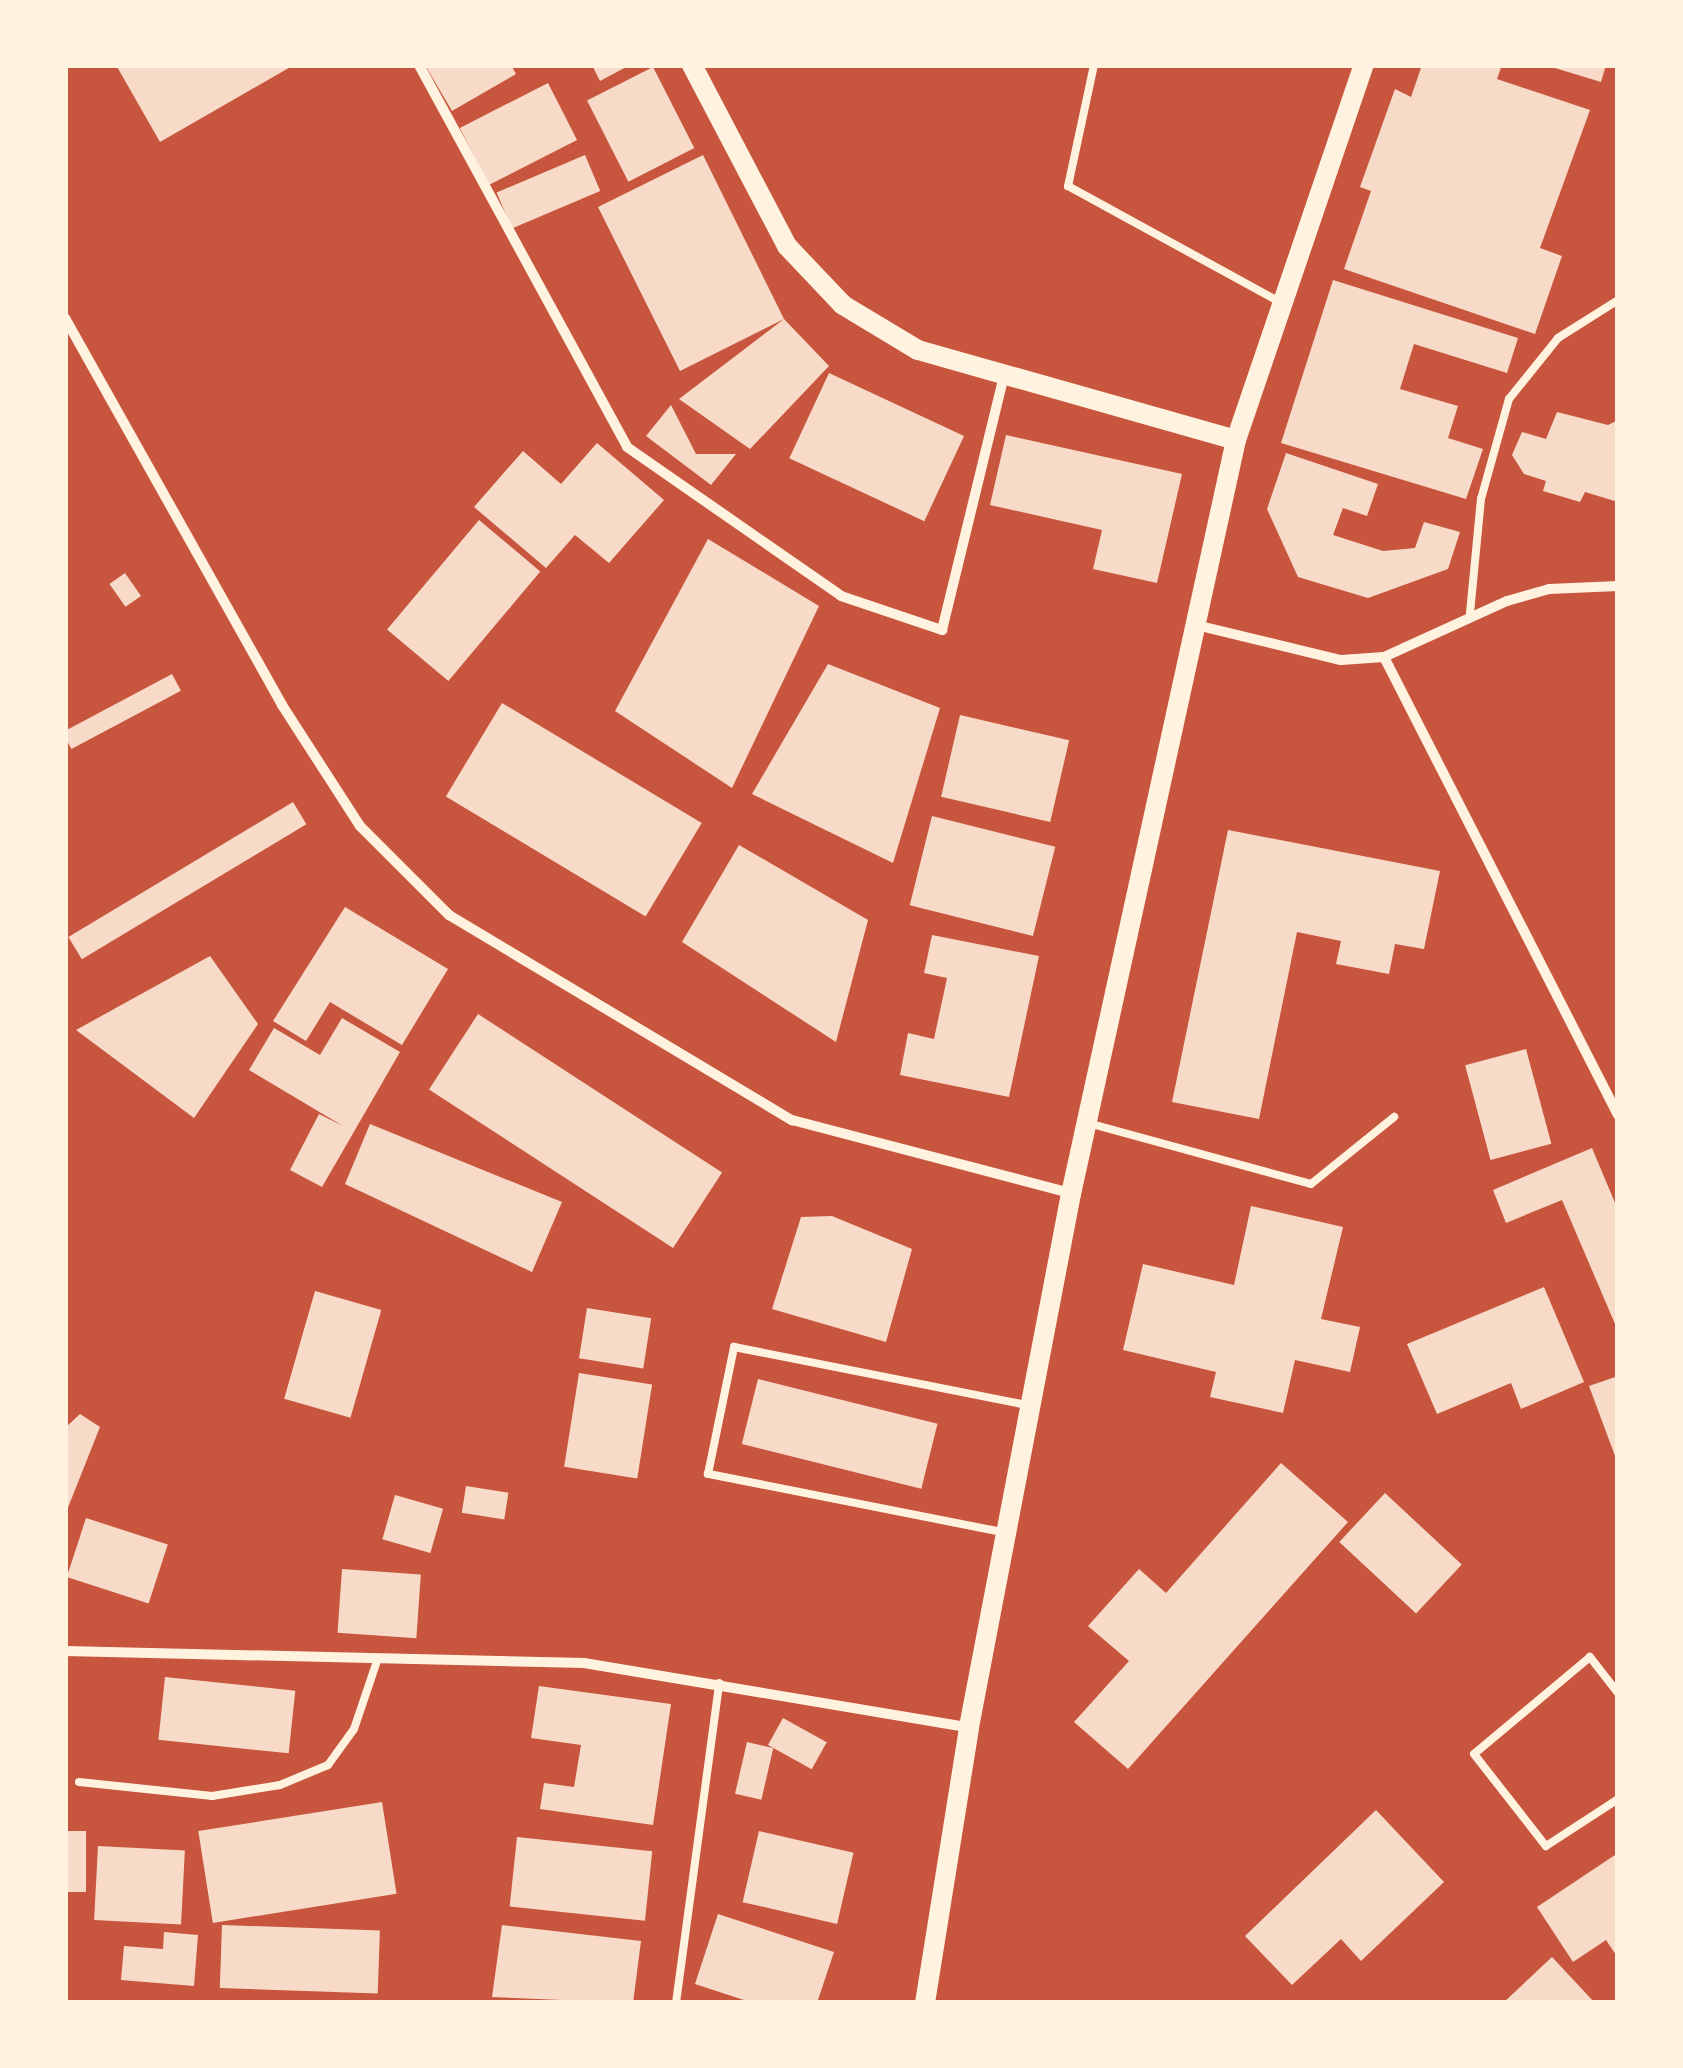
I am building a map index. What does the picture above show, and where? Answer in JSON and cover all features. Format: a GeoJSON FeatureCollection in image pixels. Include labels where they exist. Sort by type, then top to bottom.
{"type":"FeatureCollection","features":[{"type":"Feature","properties":{"kind":"main road"},"geometry":{"type":"LineString","coordinates":[[692,65],[787,246],[843,305],[918,350],[1236,440]]}},
{"type":"Feature","properties":{"kind":"main road"},"geometry":{"type":"LineString","coordinates":[[925,2003],[969,1727],[1072,1194],[1236,440],[1364,65]]}},
{"type":"Feature","properties":{"kind":"street"},"geometry":{"type":"LineString","coordinates":[[419,65],[627,447],[841,596],[942,630],[1004,376]]}},
{"type":"Feature","properties":{"kind":"street"},"geometry":{"type":"LineString","coordinates":[[65,318],[282,705],[350,811],[449,915],[792,1120],[1072,1194]]}},
{"type":"Feature","properties":{"kind":"street"},"geometry":{"type":"LineString","coordinates":[[1196,625],[1342,660],[1384,657],[1470,613],[1548,589],[1618,586]]}},
{"type":"Feature","properties":{"kind":"street"},"geometry":{"type":"LineString","coordinates":[[1384,657],[1618,1115]]}},
{"type":"Feature","properties":{"kind":"street"},"geometry":{"type":"LineString","coordinates":[[65,1651],[584,1663],[969,1727]]}},
{"type":"Feature","properties":{"kind":"lane"},"geometry":{"type":"LineString","coordinates":[[1094,65],[1068,186],[1280,302]]}},
{"type":"Feature","properties":{"kind":"lane"},"geometry":{"type":"LineString","coordinates":[[1470,613],[1481,499],[1509,399],[1558,338],[1618,300]]}},
{"type":"Feature","properties":{"kind":"lane"},"geometry":{"type":"LineString","coordinates":[[1088,1123],[1311,1184],[1394,1117]]}},
{"type":"Feature","properties":{"kind":"lane"},"geometry":{"type":"LineString","coordinates":[[1006,1533],[708,1474],[734,1347],[1031,1406]]}},
{"type":"Feature","properties":{"kind":"lane"},"geometry":{"type":"LineString","coordinates":[[1618,1693],[1590,1657],[1474,1754],[1546,1846],[1618,1799]]}},
{"type":"Feature","properties":{"kind":"lane"},"geometry":{"type":"LineString","coordinates":[[79,1782],[212,1796],[280,1784],[328,1765],[354,1729],[377,1661]]}},
{"type":"Feature","properties":{"kind":"lane"},"geometry":{"type":"LineString","coordinates":[[676,2003],[718,1683]]}},
{"type":"Feature","properties":{"kind":"building"},"geometry":{"type":"Polygon","coordinates":[[[116,65],[294,65],[160,142],[116,65]]]}},
{"type":"Feature","properties":{"kind":"building"},"geometry":{"type":"Polygon","coordinates":[[[425,65],[511,65],[516,74],[452,111],[425,65]]]}},
{"type":"Feature","properties":{"kind":"building"},"geometry":{"type":"Polygon","coordinates":[[[592,65],[630,65],[600,81],[592,65]]]}},
{"type":"Feature","properties":{"kind":"building"},"geometry":{"type":"Polygon","coordinates":[[[1422,65],[1502,65],[1497,79],[1590,110],[1540,248],[1562,256],[1535,334],[1344,269],[1371,191],[1360,187],[1395,89],[1411,97],[1422,65]]]}},
{"type":"Feature","properties":{"kind":"building"},"geometry":{"type":"Polygon","coordinates":[[[1545,65],[1606,65],[1601,82],[1545,65]]]}},
{"type":"Feature","properties":{"kind":"building"},"geometry":{"type":"Polygon","coordinates":[[[653,67],[694,148],[628,182],[587,101],[653,67]]]}},
{"type":"Feature","properties":{"kind":"building"},"geometry":{"type":"Polygon","coordinates":[[[548,83],[577,140],[489,185],[460,128],[548,83]]]}},
{"type":"Feature","properties":{"kind":"building"},"geometry":{"type":"Polygon","coordinates":[[[585,155],[600,191],[512,228],[497,193],[585,155]]]}},
{"type":"Feature","properties":{"kind":"building"},"geometry":{"type":"Polygon","coordinates":[[[703,155],[784,319],[680,371],[598,207],[703,155]]]}},
{"type":"Feature","properties":{"kind":"building"},"geometry":{"type":"Polygon","coordinates":[[[1333,280],[1518,338],[1507,373],[1414,344],[1400,389],[1458,406],[1448,438],[1483,449],[1466,499],[1281,443],[1333,280]]]}},
{"type":"Feature","properties":{"kind":"building"},"geometry":{"type":"Polygon","coordinates":[[[784,319],[829,366],[750,449],[679,399],[784,319]]]}},
{"type":"Feature","properties":{"kind":"building"},"geometry":{"type":"Polygon","coordinates":[[[829,373],[964,436],[924,521],[789,458],[829,373]]]}},
{"type":"Feature","properties":{"kind":"building"},"geometry":{"type":"Polygon","coordinates":[[[671,405],[696,454],[736,454],[711,485],[646,436],[671,405]]]}},
{"type":"Feature","properties":{"kind":"building"},"geometry":{"type":"Polygon","coordinates":[[[1557,412],[1608,425],[1618,420],[1618,502],[1585,492],[1580,502],[1543,491],[1546,481],[1524,474],[1512,455],[1522,432],[1546,439],[1557,412]]]}},
{"type":"Feature","properties":{"kind":"building"},"geometry":{"type":"Polygon","coordinates":[[[1006,435],[1182,474],[1157,583],[1093,569],[1102,530],[990,505],[1006,435]]]}},
{"type":"Feature","properties":{"kind":"building"},"geometry":{"type":"Polygon","coordinates":[[[597,443],[664,500],[609,563],[575,535],[546,568],[474,507],[523,451],[561,484],[597,443]]]}},
{"type":"Feature","properties":{"kind":"building"},"geometry":{"type":"Polygon","coordinates":[[[1286,453],[1378,484],[1367,516],[1343,508],[1333,535],[1383,551],[1415,548],[1424,522],[1460,532],[1448,569],[1368,598],[1298,577],[1267,509],[1286,453]]]}},
{"type":"Feature","properties":{"kind":"building"},"geometry":{"type":"Polygon","coordinates":[[[479,520],[540,571],[448,681],[387,630],[479,520]]]}},
{"type":"Feature","properties":{"kind":"building"},"geometry":{"type":"Polygon","coordinates":[[[708,539],[819,606],[732,788],[615,711],[708,539]]]}},
{"type":"Feature","properties":{"kind":"building"},"geometry":{"type":"Polygon","coordinates":[[[125,573],[141,596],[125,607],[109,584],[125,573]]]}},
{"type":"Feature","properties":{"kind":"building"},"geometry":{"type":"Polygon","coordinates":[[[828,664],[940,708],[893,863],[752,794],[828,664]]]}},
{"type":"Feature","properties":{"kind":"building"},"geometry":{"type":"Polygon","coordinates":[[[172,674],[181,691],[71,749],[65,731],[172,674]]]}},
{"type":"Feature","properties":{"kind":"building"},"geometry":{"type":"Polygon","coordinates":[[[502,703],[702,823],[646,916],[446,796],[502,703]]]}},
{"type":"Feature","properties":{"kind":"building"},"geometry":{"type":"Polygon","coordinates":[[[960,715],[1069,740],[1050,822],[941,797],[960,715]]]}},
{"type":"Feature","properties":{"kind":"building"},"geometry":{"type":"Polygon","coordinates":[[[293,802],[306,824],[82,959],[68,937],[293,802]]]}},
{"type":"Feature","properties":{"kind":"building"},"geometry":{"type":"Polygon","coordinates":[[[932,816],[1055,847],[1033,936],[910,905],[932,816]]]}},
{"type":"Feature","properties":{"kind":"building"},"geometry":{"type":"Polygon","coordinates":[[[1228,830],[1440,871],[1424,949],[1395,944],[1389,974],[1336,964],[1341,941],[1297,932],[1259,1119],[1172,1102],[1228,830]]]}},
{"type":"Feature","properties":{"kind":"building"},"geometry":{"type":"Polygon","coordinates":[[[739,845],[868,920],[836,1042],[682,942],[739,845]]]}},
{"type":"Feature","properties":{"kind":"building"},"geometry":{"type":"Polygon","coordinates":[[[345,907],[448,969],[402,1045],[330,1002],[306,1041],[273,1021],[345,907]]]}},
{"type":"Feature","properties":{"kind":"building"},"geometry":{"type":"Polygon","coordinates":[[[932,935],[1039,956],[1009,1097],[900,1075],[908,1033],[934,1039],[947,978],[924,973],[932,935]]]}},
{"type":"Feature","properties":{"kind":"building"},"geometry":{"type":"Polygon","coordinates":[[[210,956],[258,1024],[194,1118],[76,1030],[210,956]]]}},
{"type":"Feature","properties":{"kind":"building"},"geometry":{"type":"Polygon","coordinates":[[[478,1014],[722,1172],[673,1248],[429,1089],[478,1014]]]}},
{"type":"Feature","properties":{"kind":"building"},"geometry":{"type":"Polygon","coordinates":[[[342,1018],[400,1052],[322,1187],[290,1170],[319,1114],[343,1126],[249,1070],[274,1028],[320,1055],[342,1018]]]}},
{"type":"Feature","properties":{"kind":"building"},"geometry":{"type":"Polygon","coordinates":[[[1526,1049],[1551,1144],[1491,1160],[1465,1065],[1526,1049]]]}},
{"type":"Feature","properties":{"kind":"building"},"geometry":{"type":"Polygon","coordinates":[[[370,1124],[562,1202],[532,1272],[345,1184],[370,1124]]]}},
{"type":"Feature","properties":{"kind":"building"},"geometry":{"type":"Polygon","coordinates":[[[1592,1148],[1618,1210],[1618,1331],[1562,1200],[1506,1223],[1493,1190],[1592,1148]]]}},
{"type":"Feature","properties":{"kind":"building"},"geometry":{"type":"Polygon","coordinates":[[[1251,1206],[1343,1227],[1321,1319],[1360,1327],[1350,1372],[1295,1360],[1283,1413],[1210,1397],[1216,1372],[1123,1350],[1143,1264],[1234,1285],[1251,1206]]]}},
{"type":"Feature","properties":{"kind":"building"},"geometry":{"type":"Polygon","coordinates":[[[832,1216],[912,1249],[886,1342],[772,1309],[801,1217],[832,1216]]]}},
{"type":"Feature","properties":{"kind":"building"},"geometry":{"type":"Polygon","coordinates":[[[1544,1287],[1584,1382],[1521,1409],[1511,1383],[1437,1414],[1407,1344],[1544,1287]]]}},
{"type":"Feature","properties":{"kind":"building"},"geometry":{"type":"Polygon","coordinates":[[[315,1291],[381,1310],[350,1418],[284,1399],[315,1291]]]}},
{"type":"Feature","properties":{"kind":"building"},"geometry":{"type":"Polygon","coordinates":[[[587,1308],[651,1318],[643,1369],[579,1358],[587,1308]]]}},
{"type":"Feature","properties":{"kind":"building"},"geometry":{"type":"Polygon","coordinates":[[[579,1373],[652,1385],[637,1478],[564,1467],[579,1373]]]}},
{"type":"Feature","properties":{"kind":"building"},"geometry":{"type":"Polygon","coordinates":[[[1618,1376],[1618,1464],[1589,1386],[1618,1376]]]}},
{"type":"Feature","properties":{"kind":"building"},"geometry":{"type":"Polygon","coordinates":[[[758,1379],[938,1424],[921,1489],[742,1444],[758,1379]]]}},
{"type":"Feature","properties":{"kind":"building"},"geometry":{"type":"Polygon","coordinates":[[[80,1414],[100,1427],[65,1515],[65,1428],[80,1414]]]}},
{"type":"Feature","properties":{"kind":"building"},"geometry":{"type":"Polygon","coordinates":[[[1281,1463],[1348,1522],[1128,1769],[1074,1722],[1129,1661],[1088,1626],[1139,1569],[1166,1593],[1281,1463]]]}},
{"type":"Feature","properties":{"kind":"building"},"geometry":{"type":"Polygon","coordinates":[[[466,1486],[508,1493],[504,1519],[462,1513],[466,1486]]]}},
{"type":"Feature","properties":{"kind":"building"},"geometry":{"type":"Polygon","coordinates":[[[1385,1493],[1462,1565],[1416,1614],[1339,1542],[1385,1493]]]}},
{"type":"Feature","properties":{"kind":"building"},"geometry":{"type":"Polygon","coordinates":[[[395,1495],[443,1509],[430,1553],[382,1539],[395,1495]]]}},
{"type":"Feature","properties":{"kind":"building"},"geometry":{"type":"Polygon","coordinates":[[[86,1518],[168,1545],[149,1604],[67,1577],[86,1518]]]}},
{"type":"Feature","properties":{"kind":"building"},"geometry":{"type":"Polygon","coordinates":[[[342,1569],[421,1575],[416,1638],[338,1633],[342,1569]]]}},
{"type":"Feature","properties":{"kind":"building"},"geometry":{"type":"Polygon","coordinates":[[[165,1677],[295,1691],[289,1753],[158,1740],[165,1677]]]}},
{"type":"Feature","properties":{"kind":"building"},"geometry":{"type":"Polygon","coordinates":[[[539,1686],[671,1704],[653,1825],[540,1809],[544,1783],[574,1787],[581,1745],[531,1738],[539,1686]]]}},
{"type":"Feature","properties":{"kind":"building"},"geometry":{"type":"Polygon","coordinates":[[[783,1718],[827,1742],[812,1769],[768,1745],[783,1718]]]}},
{"type":"Feature","properties":{"kind":"building"},"geometry":{"type":"Polygon","coordinates":[[[747,1742],[773,1748],[761,1800],[735,1794],[747,1742]]]}},
{"type":"Feature","properties":{"kind":"building"},"geometry":{"type":"Polygon","coordinates":[[[382,1802],[397,1894],[213,1923],[198,1831],[382,1802]]]}},
{"type":"Feature","properties":{"kind":"building"},"geometry":{"type":"Polygon","coordinates":[[[1376,1810],[1444,1882],[1361,1961],[1341,1939],[1292,1985],[1245,1936],[1376,1810]]]}},
{"type":"Feature","properties":{"kind":"building"},"geometry":{"type":"Polygon","coordinates":[[[65,1831],[86,1831],[86,1892],[65,1892],[65,1831]]]}},
{"type":"Feature","properties":{"kind":"building"},"geometry":{"type":"Polygon","coordinates":[[[759,1831],[854,1853],[837,1924],[743,1902],[759,1831]]]}},
{"type":"Feature","properties":{"kind":"building"},"geometry":{"type":"Polygon","coordinates":[[[517,1837],[652,1851],[645,1921],[510,1907],[517,1837]]]}},
{"type":"Feature","properties":{"kind":"building"},"geometry":{"type":"Polygon","coordinates":[[[98,1846],[185,1851],[181,1924],[94,1920],[98,1846]]]}},
{"type":"Feature","properties":{"kind":"building"},"geometry":{"type":"Polygon","coordinates":[[[1618,1853],[1618,1958],[1606,1940],[1573,1962],[1537,1907],[1618,1853]]]}},
{"type":"Feature","properties":{"kind":"building"},"geometry":{"type":"Polygon","coordinates":[[[718,1914],[834,1952],[817,2003],[753,2003],[695,1984],[718,1914]]]}},
{"type":"Feature","properties":{"kind":"building"},"geometry":{"type":"Polygon","coordinates":[[[222,1925],[380,1931],[378,1993],[220,1988],[222,1925]]]}},
{"type":"Feature","properties":{"kind":"building"},"geometry":{"type":"Polygon","coordinates":[[[502,1925],[641,1941],[633,2003],[492,1997],[502,1925]]]}},
{"type":"Feature","properties":{"kind":"building"},"geometry":{"type":"Polygon","coordinates":[[[164,1932],[198,1935],[194,1986],[121,1980],[124,1946],[163,1949],[164,1932]]]}},
{"type":"Feature","properties":{"kind":"building"},"geometry":{"type":"Polygon","coordinates":[[[1552,1957],[1595,2003],[1503,2003],[1552,1957]]]}}]}
